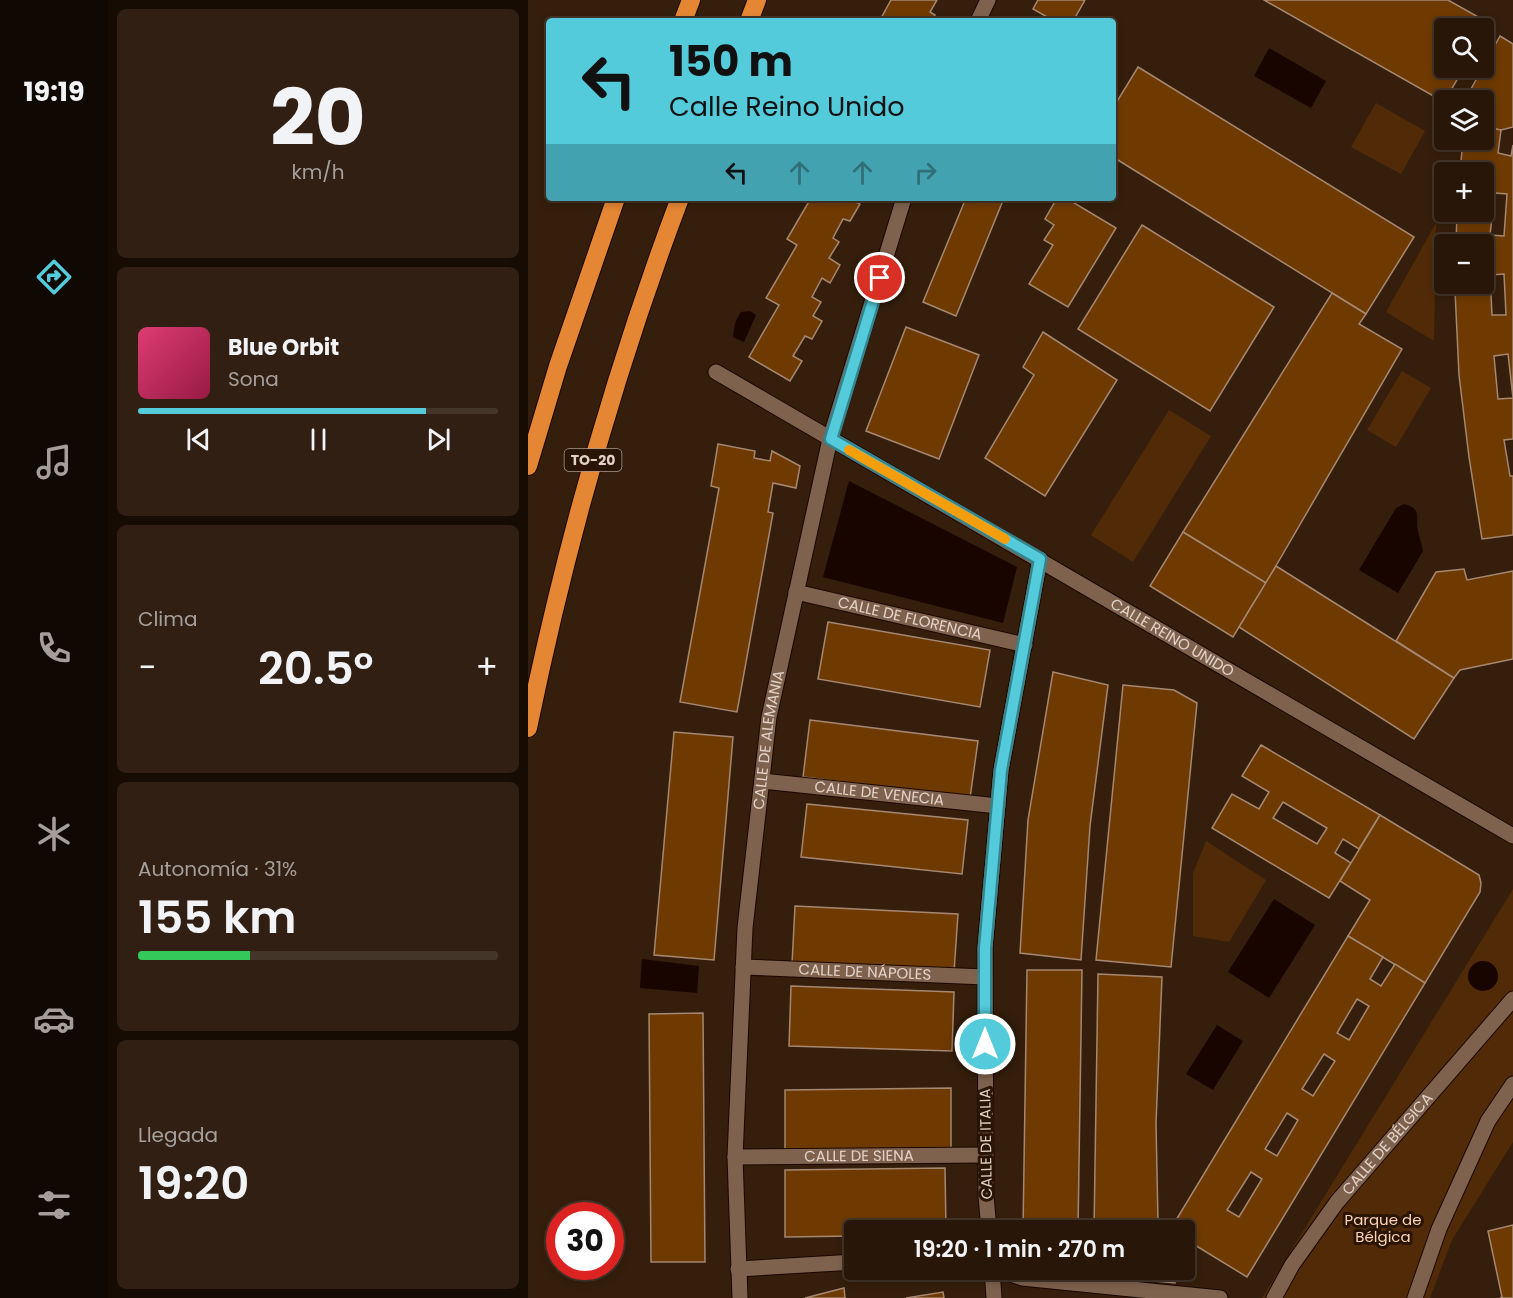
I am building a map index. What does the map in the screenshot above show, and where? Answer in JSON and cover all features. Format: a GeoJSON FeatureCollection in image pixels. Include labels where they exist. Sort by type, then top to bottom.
{"type":"FeatureCollection","features":[{"type":"Feature","properties":{"kind":"highway"},"geometry":{"type":"LineString","coordinates":[[684,18],[691,0]]}},
{"type":"Feature","properties":{"kind":"highway"},"geometry":{"type":"LineString","coordinates":[[750,18],[757,0]]}},
{"type":"Feature","properties":{"kind":"highway"},"geometry":{"type":"LineString","coordinates":[[528,466],[558,366],[615,201]]}},
{"type":"Feature","properties":{"kind":"highway","name":"TO-20"},"geometry":{"type":"LineString","coordinates":[[528,728],[567,555],[596,447],[679,201]]}},
{"type":"Feature","properties":{"kind":"street"},"geometry":{"type":"LineString","coordinates":[[979,18],[988,0]]}},
{"type":"Feature","properties":{"kind":"street","name":"CALLE DE ALEMANIA"},"geometry":{"type":"LineString","coordinates":[[740,1298],[735,1157],[743,967],[745,928],[769,717],[831,439],[903,201]]}},
{"type":"Feature","properties":{"kind":"street","name":"CALLE REINO UNIDO"},"geometry":{"type":"LineString","coordinates":[[716,372],[1513,836]]}},
{"type":"Feature","properties":{"kind":"street","name":"CALLE DE ITALIA"},"geometry":{"type":"LineString","coordinates":[[988,1220],[986,1196],[985,948],[1001,770],[1040,559]]}},
{"type":"Feature","properties":{"kind":"street","name":"CALLE DE FLORENCIA"},"geometry":{"type":"LineString","coordinates":[[796,592],[1025,645]]}},
{"type":"Feature","properties":{"kind":"street","name":"CALLE DE VENECIA"},"geometry":{"type":"LineString","coordinates":[[762,781],[998,806]]}},
{"type":"Feature","properties":{"kind":"street","name":"CALLE DE NÁPOLES"},"geometry":{"type":"LineString","coordinates":[[743,967],[985,977]]}},
{"type":"Feature","properties":{"kind":"street","name":"CALLE DE BÉLGICA"},"geometry":{"type":"LineString","coordinates":[[1274,1298],[1292,1265],[1337,1202],[1513,999]]}},
{"type":"Feature","properties":{"kind":"street"},"geometry":{"type":"LineString","coordinates":[[1415,1298],[1439,1229],[1488,1121],[1513,1084]]}},
{"type":"Feature","properties":{"kind":"street","name":"CALLE DE SIENA"},"geometry":{"type":"LineString","coordinates":[[735,1157],[986,1155]]}},
{"type":"Feature","properties":{"kind":"street"},"geometry":{"type":"LineString","coordinates":[[738,1269],[844,1263]]}},
{"type":"Feature","properties":{"kind":"street"},"geometry":{"type":"LineString","coordinates":[[994,1280],[994,1298]]}},
{"type":"Feature","properties":{"kind":"street"},"geometry":{"type":"LineString","coordinates":[[1042,1280],[1220,1298]]}},
{"type":"Feature","properties":{"kind":"green space"},"geometry":{"type":"Polygon","coordinates":[[[1376,103],[1425,131],[1401,174],[1351,147],[1376,103]]]}},
{"type":"Feature","properties":{"kind":"green space"},"geometry":{"type":"Polygon","coordinates":[[[1436,223],[1434,234],[1434,341],[1386,312],[1436,223]]]}},
{"type":"Feature","properties":{"kind":"green space"},"geometry":{"type":"Polygon","coordinates":[[[1402,371],[1431,388],[1396,447],[1367,430],[1402,371]]]}},
{"type":"Feature","properties":{"kind":"green space"},"geometry":{"type":"Polygon","coordinates":[[[1169,410],[1211,436],[1133,562],[1091,535],[1169,410]]]}},
{"type":"Feature","properties":{"kind":"green space"},"geometry":{"type":"Polygon","coordinates":[[[1206,841],[1266,880],[1229,942],[1193,936],[1193,873],[1206,841]]]}},
{"type":"Feature","properties":{"kind":"green space","name":"Parque de Bélgica"},"geometry":{"type":"Polygon","coordinates":[[[1513,889],[1513,1142],[1452,1240],[1430,1298],[1262,1298],[1513,889]]]}},
{"type":"Feature","properties":{"kind":"shaded area"},"geometry":{"type":"Polygon","coordinates":[[[1269,48],[1326,81],[1311,108],[1254,76],[1269,48]]]}},
{"type":"Feature","properties":{"kind":"shaded area"},"geometry":{"type":"Polygon","coordinates":[[[750,311],[756,315],[744,342],[733,337],[734,327],[741,312],[750,311]]]}},
{"type":"Feature","properties":{"kind":"shaded area"},"geometry":{"type":"Polygon","coordinates":[[[849,481],[1017,567],[1003,623],[823,577],[849,481]]]}},
{"type":"Feature","properties":{"kind":"shaded area"},"geometry":{"type":"Polygon","coordinates":[[[1404,504],[1416,511],[1423,551],[1398,593],[1359,570],[1396,508],[1404,504]]]}},
{"type":"Feature","properties":{"kind":"shaded area"},"geometry":{"type":"Polygon","coordinates":[[[1274,899],[1315,925],[1269,998],[1228,972],[1274,899]]]}},
{"type":"Feature","properties":{"kind":"shaded area"},"geometry":{"type":"Polygon","coordinates":[[[642,959],[699,966],[697,993],[640,988],[642,959]]]}},
{"type":"Feature","properties":{"kind":"shaded area"},"geometry":{"type":"Polygon","coordinates":[[[1483,961],[1494,965],[1498,976],[1494,987],[1483,991],[1472,987],[1468,976],[1472,965],[1483,961]]]}},
{"type":"Feature","properties":{"kind":"shaded area"},"geometry":{"type":"Polygon","coordinates":[[[1217,1025],[1243,1041],[1213,1090],[1186,1074],[1217,1025]]]}},
{"type":"Feature","properties":{"kind":"building"},"geometry":{"type":"Polygon","coordinates":[[[891,0],[937,0],[930,12],[935,15],[933,18],[881,18],[891,0]]]}},
{"type":"Feature","properties":{"kind":"building"},"geometry":{"type":"Polygon","coordinates":[[[1038,0],[1085,0],[1076,16],[1079,18],[1049,18],[1033,9],[1038,0]]]}},
{"type":"Feature","properties":{"kind":"building"},"geometry":{"type":"Polygon","coordinates":[[[1264,0],[1448,0],[1480,18],[1434,18],[1434,78],[1458,78],[1451,90],[1434,90],[1434,96],[1264,0]]]}},
{"type":"Feature","properties":{"kind":"building"},"geometry":{"type":"Polygon","coordinates":[[[1500,36],[1513,44],[1513,127],[1501,130],[1494,129],[1494,90],[1470,90],[1477,78],[1494,78],[1494,47],[1500,36]]]}},
{"type":"Feature","properties":{"kind":"building"},"geometry":{"type":"Polygon","coordinates":[[[1138,67],[1414,237],[1366,314],[1116,159],[1116,103],[1138,67]]]}},
{"type":"Feature","properties":{"kind":"building"},"geometry":{"type":"Polygon","coordinates":[[[1494,129],[1501,130],[1498,153],[1511,156],[1513,145],[1513,398],[1513,439],[1504,440],[1510,476],[1513,476],[1513,535],[1482,539],[1459,375],[1455,294],[1491,294],[1492,315],[1506,315],[1504,274],[1494,275],[1494,235],[1504,236],[1507,194],[1495,193],[1494,201],[1494,162],[1461,162],[1462,150],[1494,150],[1494,129]],[[1508,354],[1494,356],[1498,399],[1513,398],[1508,354]]]}},
{"type":"Feature","properties":{"kind":"building"},"geometry":{"type":"Polygon","coordinates":[[[809,201],[854,201],[860,204],[850,221],[843,219],[833,238],[839,242],[829,258],[840,265],[830,283],[822,278],[812,297],[821,302],[813,316],[822,321],[812,339],[805,336],[793,356],[802,361],[790,381],[749,357],[779,305],[766,298],[797,245],[787,239],[809,201]]]}},
{"type":"Feature","properties":{"kind":"building"},"geometry":{"type":"Polygon","coordinates":[[[965,201],[1003,201],[956,316],[923,302],[965,201]]]}},
{"type":"Feature","properties":{"kind":"building"},"geometry":{"type":"Polygon","coordinates":[[[1055,201],[1071,201],[1116,228],[1068,307],[1029,284],[1053,245],[1044,240],[1054,225],[1045,219],[1055,201]]]}},
{"type":"Feature","properties":{"kind":"building"},"geometry":{"type":"Polygon","coordinates":[[[1457,222],[1492,222],[1490,234],[1456,234],[1457,222]]]}},
{"type":"Feature","properties":{"kind":"building"},"geometry":{"type":"Polygon","coordinates":[[[1142,225],[1274,307],[1210,411],[1078,329],[1142,225]]]}},
{"type":"Feature","properties":{"kind":"building"},"geometry":{"type":"Polygon","coordinates":[[[1332,293],[1366,314],[1359,324],[1402,349],[1266,583],[1183,532],[1332,293]]]}},
{"type":"Feature","properties":{"kind":"building"},"geometry":{"type":"Polygon","coordinates":[[[906,327],[979,355],[939,459],[866,431],[906,327]]]}},
{"type":"Feature","properties":{"kind":"building"},"geometry":{"type":"Polygon","coordinates":[[[1043,332],[1117,380],[1045,496],[985,458],[1034,375],[1023,367],[1043,332]]]}},
{"type":"Feature","properties":{"kind":"building"},"geometry":{"type":"Polygon","coordinates":[[[718,444],[755,451],[754,458],[770,461],[772,451],[800,466],[796,488],[773,483],[768,512],[773,513],[737,712],[680,702],[719,488],[711,486],[718,444]]]}},
{"type":"Feature","properties":{"kind":"building"},"geometry":{"type":"Polygon","coordinates":[[[1183,532],[1266,583],[1233,637],[1150,586],[1183,532]]]}},
{"type":"Feature","properties":{"kind":"building"},"geometry":{"type":"Polygon","coordinates":[[[1276,566],[1454,678],[1414,739],[1239,627],[1276,566]]]}},
{"type":"Feature","properties":{"kind":"building"},"geometry":{"type":"Polygon","coordinates":[[[1464,569],[1467,580],[1513,571],[1513,659],[1460,670],[1454,678],[1396,641],[1436,572],[1464,569]]]}},
{"type":"Feature","properties":{"kind":"building"},"geometry":{"type":"Polygon","coordinates":[[[828,622],[990,650],[980,707],[818,679],[828,622]]]}},
{"type":"Feature","properties":{"kind":"building"},"geometry":{"type":"Polygon","coordinates":[[[1053,672],[1108,685],[1090,826],[1081,960],[1020,953],[1028,820],[1053,672]]]}},
{"type":"Feature","properties":{"kind":"building"},"geometry":{"type":"Polygon","coordinates":[[[1123,685],[1174,690],[1197,703],[1171,967],[1096,960],[1123,685]]]}},
{"type":"Feature","properties":{"kind":"building"},"geometry":{"type":"Polygon","coordinates":[[[810,720],[978,741],[970,798],[803,777],[810,720]]]}},
{"type":"Feature","properties":{"kind":"building"},"geometry":{"type":"Polygon","coordinates":[[[674,732],[733,737],[714,960],[654,955],[674,732]]]}},
{"type":"Feature","properties":{"kind":"building"},"geometry":{"type":"Polygon","coordinates":[[[1261,745],[1380,815],[1359,849],[1343,839],[1335,853],[1351,863],[1329,898],[1212,828],[1232,794],[1259,809],[1269,792],[1242,776],[1261,745]],[[1283,802],[1273,818],[1317,844],[1327,828],[1283,802]]]}},
{"type":"Feature","properties":{"kind":"building"},"geometry":{"type":"Polygon","coordinates":[[[807,804],[968,820],[962,874],[801,857],[807,804]]]}},
{"type":"Feature","properties":{"kind":"building"},"geometry":{"type":"Polygon","coordinates":[[[1380,815],[1479,875],[1480,892],[1425,983],[1348,936],[1370,900],[1340,881],[1380,815]]]}},
{"type":"Feature","properties":{"kind":"building"},"geometry":{"type":"Polygon","coordinates":[[[795,906],[958,914],[954,972],[792,964],[795,906]]]}},
{"type":"Feature","properties":{"kind":"building"},"geometry":{"type":"Polygon","coordinates":[[[1348,936],[1383,957],[1370,979],[1381,986],[1395,964],[1425,983],[1247,1277],[1195,1245],[1195,1220],[1176,1220],[1348,936]],[[1357,999],[1337,1033],[1349,1040],[1369,1006],[1357,999]],[[1324,1054],[1302,1089],[1313,1096],[1335,1061],[1324,1054]],[[1287,1113],[1265,1149],[1277,1156],[1298,1120],[1287,1113]],[[1251,1172],[1227,1210],[1239,1217],[1262,1179],[1251,1172]]]}},
{"type":"Feature","properties":{"kind":"building"},"geometry":{"type":"Polygon","coordinates":[[[1027,970],[1082,970],[1078,1220],[1023,1220],[1027,970]]]}},
{"type":"Feature","properties":{"kind":"building"},"geometry":{"type":"Polygon","coordinates":[[[1098,974],[1162,977],[1156,1123],[1158,1220],[1094,1220],[1098,974]]]}},
{"type":"Feature","properties":{"kind":"building"},"geometry":{"type":"Polygon","coordinates":[[[791,986],[954,992],[952,1051],[789,1046],[791,986]]]}},
{"type":"Feature","properties":{"kind":"building"},"geometry":{"type":"Polygon","coordinates":[[[703,1013],[705,1262],[651,1262],[649,1014],[703,1013]]]}},
{"type":"Feature","properties":{"kind":"building"},"geometry":{"type":"Polygon","coordinates":[[[951,1088],[951,1149],[785,1151],[785,1090],[951,1088]]]}},
{"type":"Feature","properties":{"kind":"building"},"geometry":{"type":"Polygon","coordinates":[[[945,1168],[946,1220],[844,1220],[844,1236],[785,1237],[785,1170],[945,1168]]]}},
{"type":"Feature","properties":{"kind":"building"},"geometry":{"type":"Polygon","coordinates":[[[1513,1225],[1513,1298],[1500,1298],[1502,1297],[1488,1231],[1513,1225]]]}},
{"type":"Feature","properties":{"kind":"building"},"geometry":{"type":"Polygon","coordinates":[[[1155,1280],[1175,1280],[1175,1283],[1155,1280]]]}},
{"type":"Feature","properties":{"kind":"building"},"geometry":{"type":"Polygon","coordinates":[[[844,1288],[845,1298],[805,1298],[844,1288]]]}},
{"type":"Feature","properties":{"kind":"building"},"geometry":{"type":"Polygon","coordinates":[[[943,1292],[944,1298],[906,1298],[943,1292]]]}},
{"type":"Feature","properties":{"kind":"slow traffic"},"geometry":{"type":"LineString","coordinates":[[849,450],[1005,539]]}},
{"type":"Feature","properties":{"kind":"route"},"geometry":{"type":"LineString","coordinates":[[880,278],[831,439],[1040,559],[1001,770],[985,948],[985,1044]]}}]}
